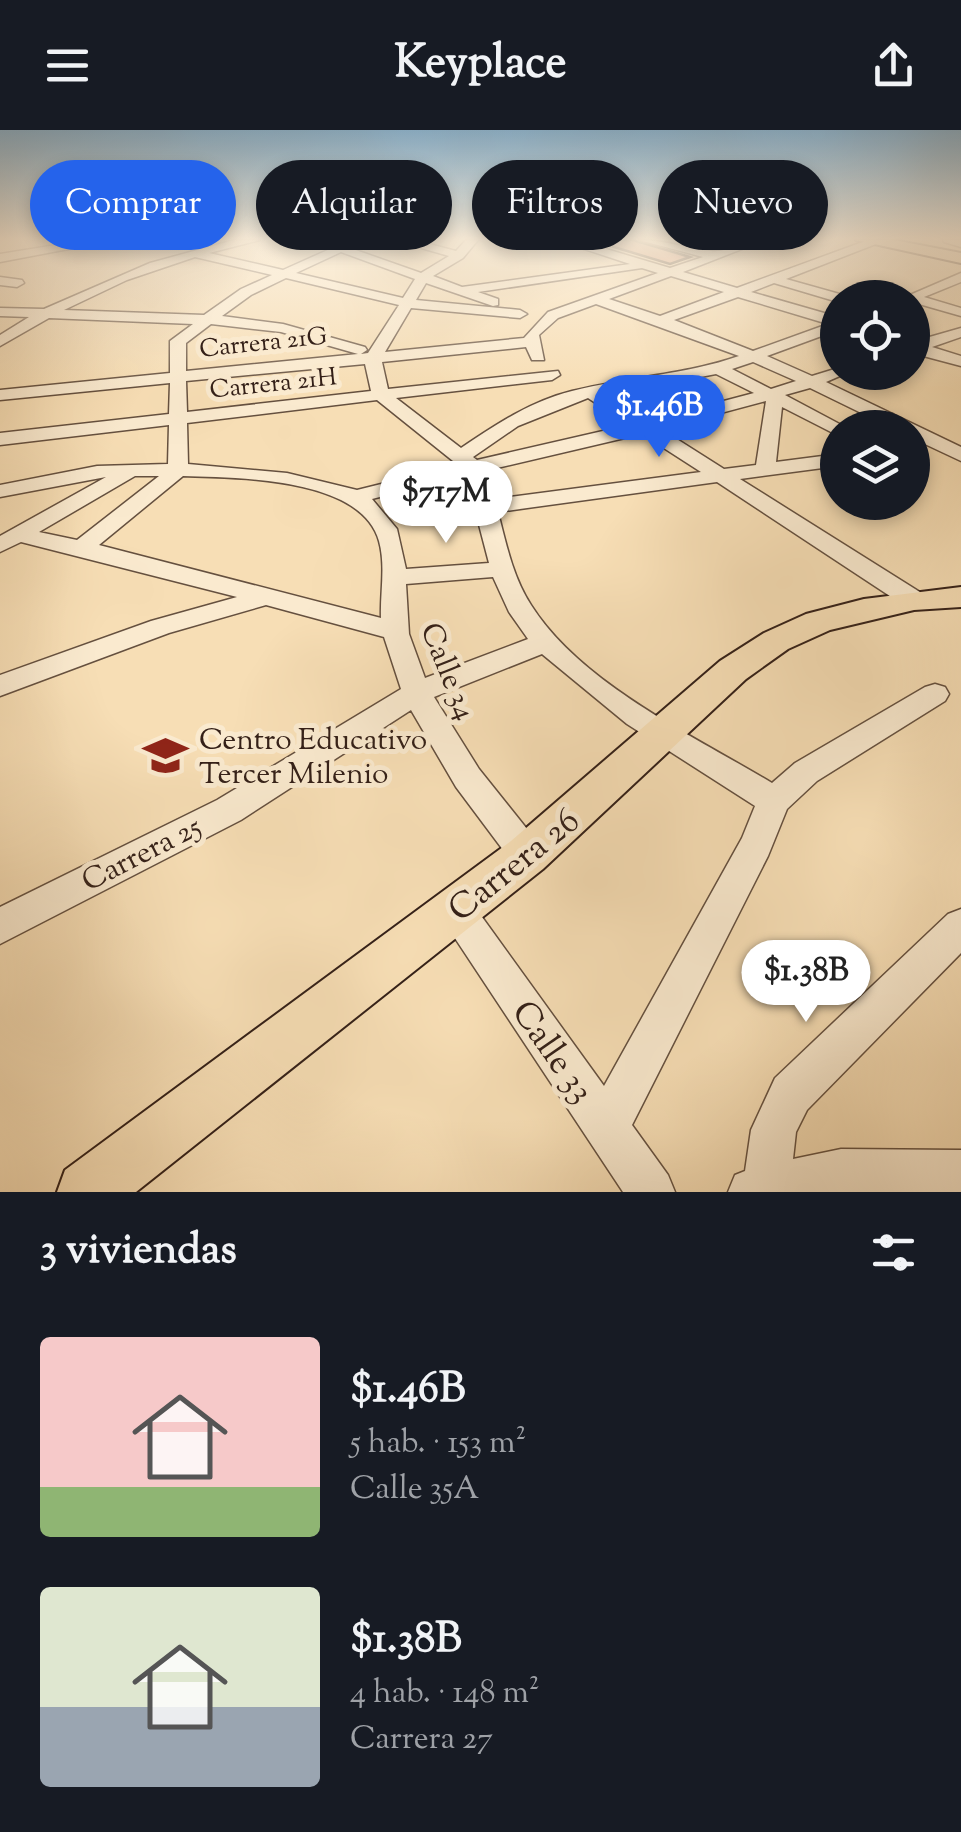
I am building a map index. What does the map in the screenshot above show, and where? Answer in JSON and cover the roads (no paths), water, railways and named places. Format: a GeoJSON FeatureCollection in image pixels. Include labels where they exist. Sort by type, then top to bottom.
{"type":"FeatureCollection","features":[{"type":"Feature","properties":{"kind":"main road","name":"Carrera 26"},"geometry":{"type":"LineString","coordinates":[[88,1192],[527,855],[733,670],[776,641],[818,622],[914,600],[961,598]]}},
{"type":"Feature","properties":{"kind":"street"},"geometry":{"type":"LineString","coordinates":[[0,340],[91,290]]}},
{"type":"Feature","properties":{"kind":"street"},"geometry":{"type":"LineString","coordinates":[[178,341],[254,290]]}},
{"type":"Feature","properties":{"kind":"street"},"geometry":{"type":"LineString","coordinates":[[347,290],[406,303],[520,314]]}},
{"type":"Feature","properties":{"kind":"street"},"geometry":{"type":"LineString","coordinates":[[414,290],[375,355],[374,374],[381,395],[466,460],[523,614],[546,642],[608,694],[774,801]]}},
{"type":"Feature","properties":{"kind":"street"},"geometry":{"type":"LineString","coordinates":[[464,290],[540,323]]}},
{"type":"Feature","properties":{"kind":"street"},"geometry":{"type":"LineString","coordinates":[[624,290],[540,323],[531,342],[552,375],[646,428],[914,600]]}},
{"type":"Feature","properties":{"kind":"street"},"geometry":{"type":"LineString","coordinates":[[726,290],[820,318]]}},
{"type":"Feature","properties":{"kind":"street"},"geometry":{"type":"LineString","coordinates":[[664,320],[740,290]]}},
{"type":"Feature","properties":{"kind":"street"},"geometry":{"type":"LineString","coordinates":[[594,300],[664,320],[729,359],[774,396],[820,419]]}},
{"type":"Feature","properties":{"kind":"street"},"geometry":{"type":"LineString","coordinates":[[930,303],[961,312]]}},
{"type":"Feature","properties":{"kind":"street"},"geometry":{"type":"LineString","coordinates":[[0,312],[209,318],[283,328],[375,355]]}},
{"type":"Feature","properties":{"kind":"street"},"geometry":{"type":"LineString","coordinates":[[154,316],[178,341],[178,470]]}},
{"type":"Feature","properties":{"kind":"street"},"geometry":{"type":"LineString","coordinates":[[466,460],[512,422],[582,394],[757,355],[820,331]]}},
{"type":"Feature","properties":{"kind":"street"},"geometry":{"type":"LineString","coordinates":[[930,342],[961,332]]}},
{"type":"Feature","properties":{"kind":"street","name":"Carrera 21G"},"geometry":{"type":"LineString","coordinates":[[0,394],[531,342]]}},
{"type":"Feature","properties":{"kind":"street"},"geometry":{"type":"LineString","coordinates":[[930,352],[961,361]]}},
{"type":"Feature","properties":{"kind":"street"},"geometry":{"type":"LineString","coordinates":[[757,355],[872,410]]}},
{"type":"Feature","properties":{"kind":"street","name":"Carrera 21H"},"geometry":{"type":"LineString","coordinates":[[0,439],[552,375]]}},
{"type":"Feature","properties":{"kind":"street"},"geometry":{"type":"LineString","coordinates":[[0,491],[98,472],[178,470],[312,485],[355,497],[466,460],[646,428],[774,396],[820,380]]}},
{"type":"Feature","properties":{"kind":"street"},"geometry":{"type":"LineString","coordinates":[[765,472],[774,396]]}},
{"type":"Feature","properties":{"kind":"street"},"geometry":{"type":"LineString","coordinates":[[930,443],[961,436]]}},
{"type":"Feature","properties":{"kind":"street"},"geometry":{"type":"LineString","coordinates":[[930,439],[961,455]]}},
{"type":"Feature","properties":{"kind":"street"},"geometry":{"type":"LineString","coordinates":[[486,506],[820,463]]}},
{"type":"Feature","properties":{"kind":"street"},"geometry":{"type":"LineString","coordinates":[[9,540],[134,470]]}},
{"type":"Feature","properties":{"kind":"street"},"geometry":{"type":"LineString","coordinates":[[82,548],[178,470]]}},
{"type":"Feature","properties":{"kind":"street","name":"Calle 34"},"geometry":{"type":"LineString","coordinates":[[355,497],[372,510],[386,530],[393,550],[395,631],[416,694],[455,764],[527,855]]}},
{"type":"Feature","properties":{"kind":"street"},"geometry":{"type":"LineString","coordinates":[[9,540],[82,548],[395,631]]}},
{"type":"Feature","properties":{"kind":"street"},"geometry":{"type":"LineString","coordinates":[[393,578],[504,569]]}},
{"type":"Feature","properties":{"kind":"street"},"geometry":{"type":"LineString","coordinates":[[0,686],[160,627],[263,597]]}},
{"type":"Feature","properties":{"kind":"street","name":"Carrera 25"},"geometry":{"type":"LineString","coordinates":[[0,926],[228,810],[416,694],[546,642]]}},
{"type":"Feature","properties":{"kind":"street"},"geometry":{"type":"LineString","coordinates":[[607,1126],[756,845],[774,801],[806,772],[936,694]]}},
{"type":"Feature","properties":{"kind":"street","name":"Calle 33"},"geometry":{"type":"LineString","coordinates":[[456,911],[651,1192]]}},
{"type":"Feature","properties":{"kind":"street"},"geometry":{"type":"LineString","coordinates":[[961,927],[790,1094],[774,1130],[759,1190],[841,1173],[961,1174]]}},
{"type":"Feature","properties":{"kind":"place","name":"Centro Educativo Tercer Milenio"},"geometry":{"type":"Point","coordinates":[166,756]}}]}
